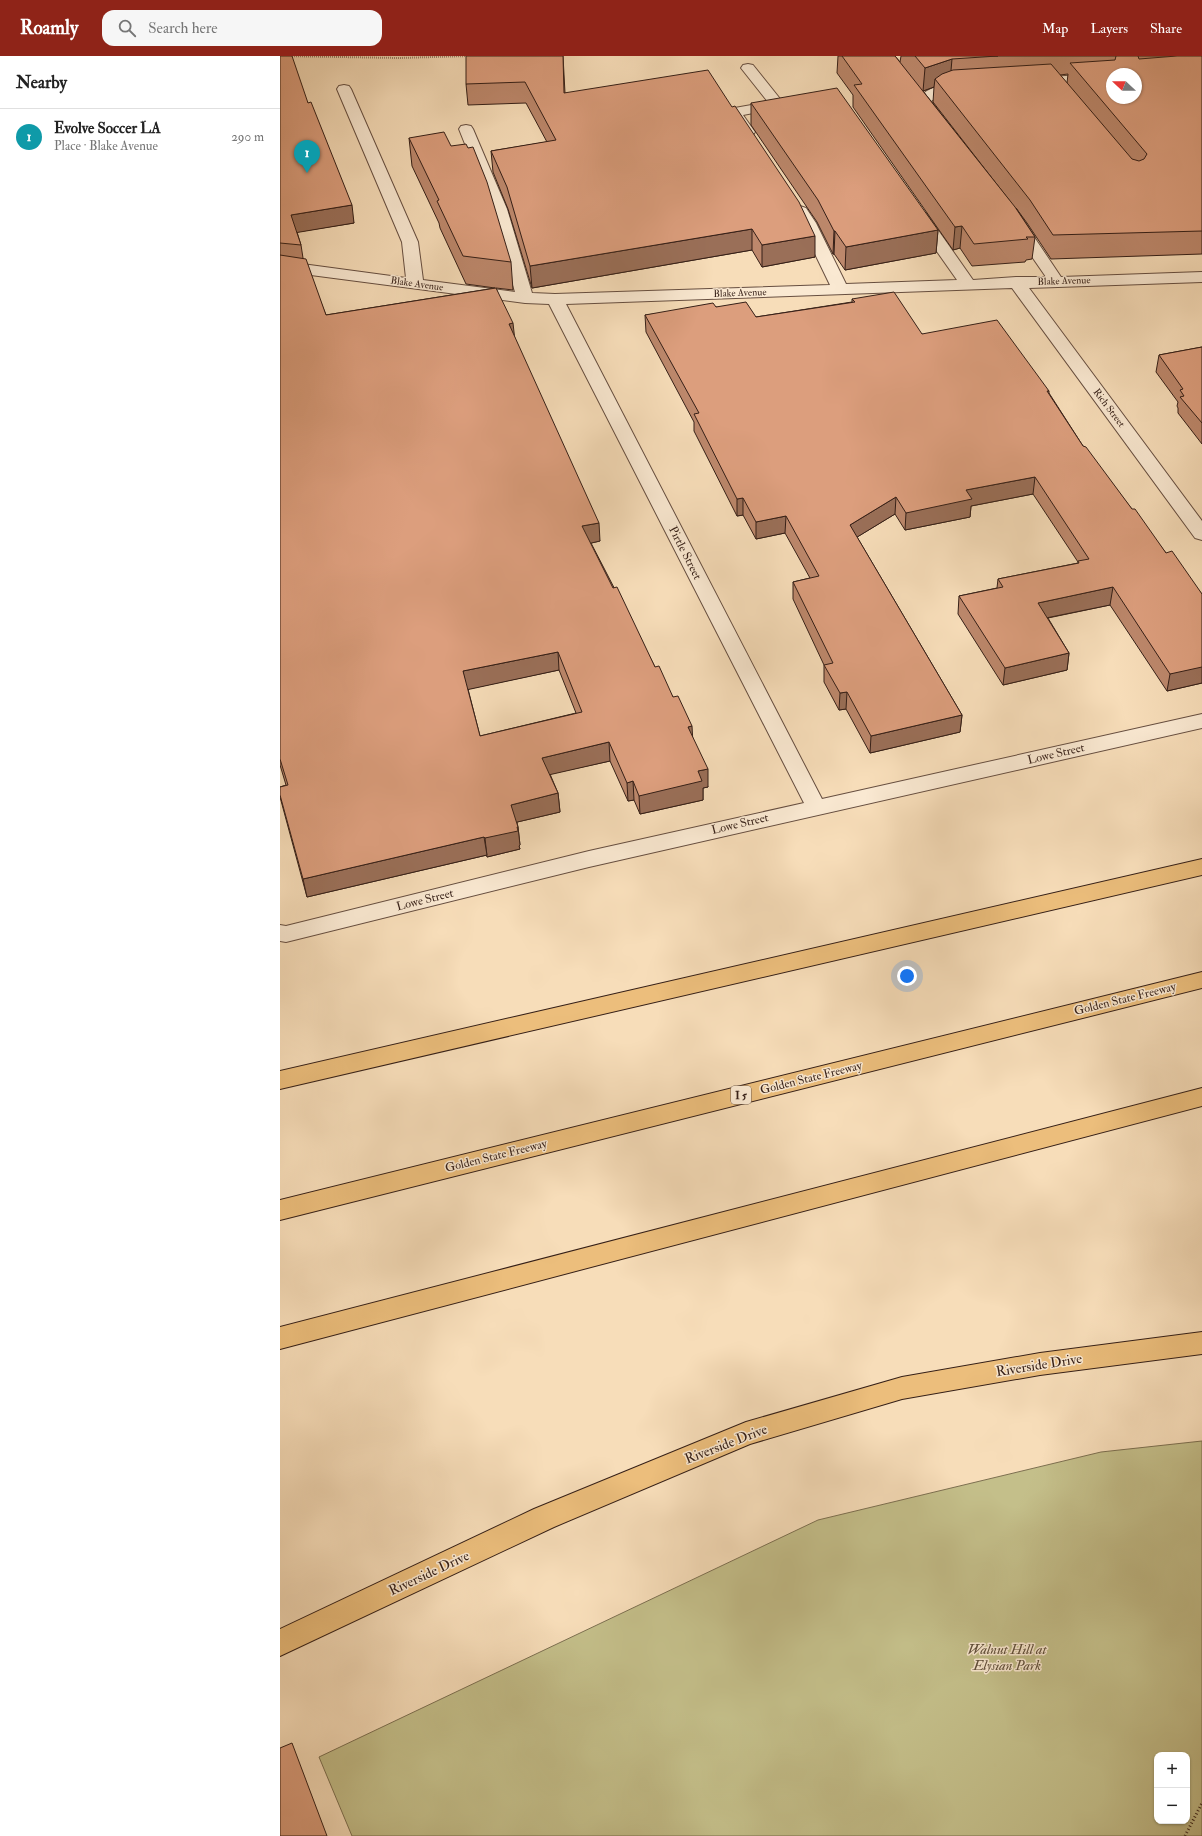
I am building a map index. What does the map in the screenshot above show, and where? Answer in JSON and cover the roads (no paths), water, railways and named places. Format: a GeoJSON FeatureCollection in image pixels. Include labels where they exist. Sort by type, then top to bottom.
{"type":"FeatureCollection","features":[{"type":"Feature","properties":{"kind":"main road"},"geometry":{"type":"LineString","coordinates":[[280,1080],[1202,867]]}},
{"type":"Feature","properties":{"kind":"main road","name":"Golden State Freeway"},"geometry":{"type":"LineString","coordinates":[[280,1210],[1202,980]]}},
{"type":"Feature","properties":{"kind":"main road"},"geometry":{"type":"LineString","coordinates":[[280,1338],[1202,1097]]}},
{"type":"Feature","properties":{"kind":"main road","name":"Riverside Drive"},"geometry":{"type":"LineString","coordinates":[[280,1643],[544,1518],[746,1434],[902,1388],[1040,1364],[1202,1343]]}},
{"type":"Feature","properties":{"kind":"street"},"geometry":{"type":"LineString","coordinates":[[748,68],[784,103],[734,112],[755,144]]}},
{"type":"Feature","properties":{"kind":"street"},"geometry":{"type":"LineString","coordinates":[[1021,83],[1106,77]]}},
{"type":"Feature","properties":{"kind":"street"},"geometry":{"type":"LineString","coordinates":[[1053,81],[1063,93]]}},
{"type":"Feature","properties":{"kind":"street"},"geometry":{"type":"LineString","coordinates":[[947,133],[918,96],[925,99],[940,90],[950,87],[974,86]]}},
{"type":"Feature","properties":{"kind":"street"},"geometry":{"type":"LineString","coordinates":[[344,89],[410,242],[415,284]]}},
{"type":"Feature","properties":{"kind":"street"},"geometry":{"type":"LineString","coordinates":[[466,129],[499,209],[525,298]]}},
{"type":"Feature","properties":{"kind":"street"},"geometry":{"type":"LineString","coordinates":[[791,196],[808,223],[841,290]]}},
{"type":"Feature","properties":{"kind":"street"},"geometry":{"type":"LineString","coordinates":[[912,205],[968,284]]}},
{"type":"Feature","properties":{"kind":"street"},"geometry":{"type":"LineString","coordinates":[[1005,208],[1056,281]]}},
{"type":"Feature","properties":{"kind":"street","name":"Blake Avenue"},"geometry":{"type":"LineString","coordinates":[[280,266],[525,298],[555,299],[841,290],[1016,282],[1202,277]]}},
{"type":"Feature","properties":{"kind":"street","name":"Rich Street"},"geometry":{"type":"LineString","coordinates":[[1016,282],[1202,534]]}},
{"type":"Feature","properties":{"kind":"street","name":"Pirtle Street"},"geometry":{"type":"LineString","coordinates":[[555,299],[816,807]]}},
{"type":"Feature","properties":{"kind":"street","name":"Lowe Street"},"geometry":{"type":"LineString","coordinates":[[280,933],[286,934],[589,859],[1202,721]]}},
{"type":"Feature","properties":{"kind":"place","name":"Evolve Soccer LA"},"geometry":{"type":"Point","coordinates":[307,173]}},
{"type":"Feature","properties":{"kind":"park label","name":"Walnut Hill at Elysian Park"},"geometry":{"type":"Point","coordinates":[1007,1658]}}]}
